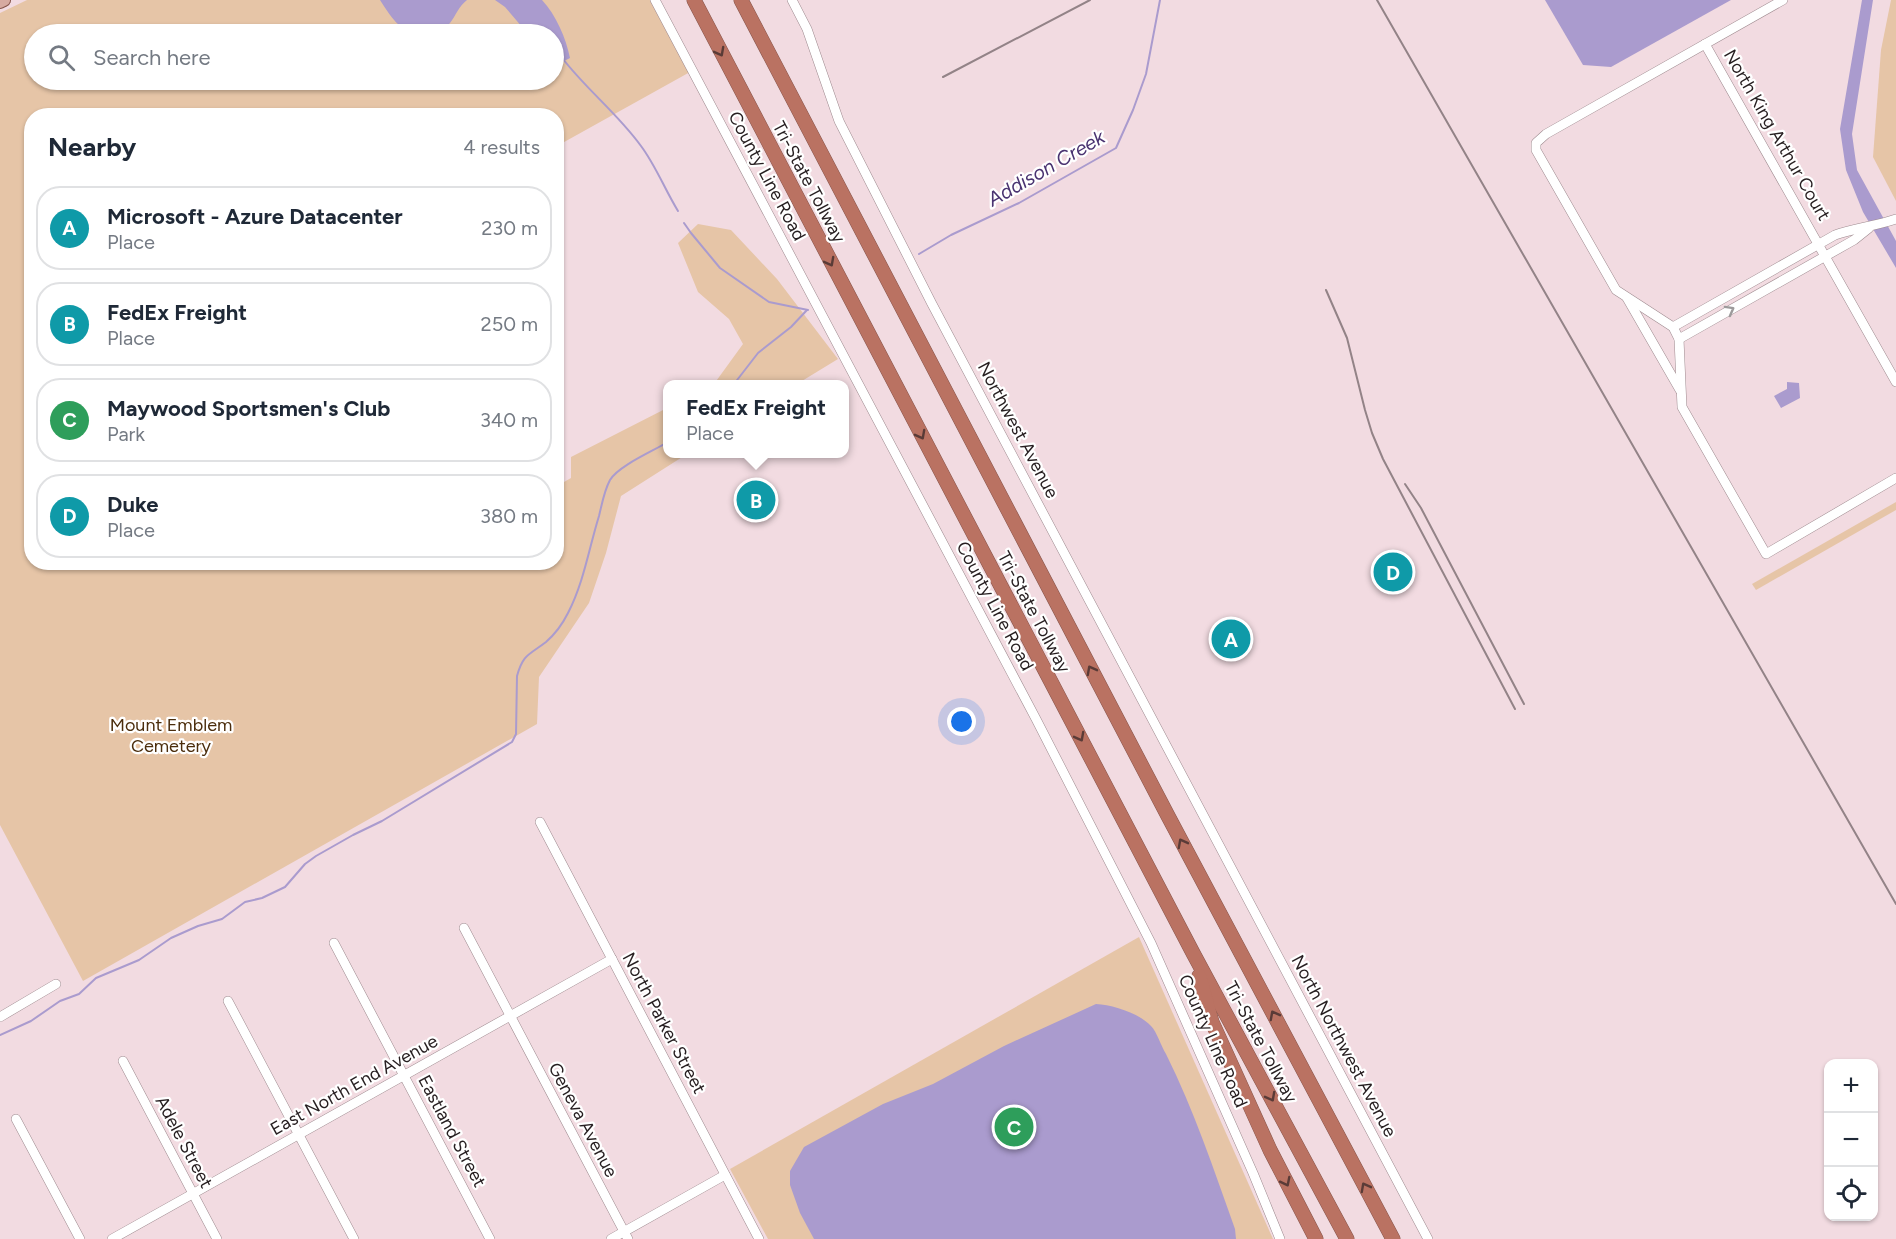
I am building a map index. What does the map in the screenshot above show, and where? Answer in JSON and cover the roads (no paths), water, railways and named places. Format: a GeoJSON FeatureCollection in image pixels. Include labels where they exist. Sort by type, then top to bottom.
{"type":"FeatureCollection","features":[{"type":"Feature","properties":{"kind":"highway","name":"Tri-State Tollway"},"geometry":{"type":"LineString","coordinates":[[694,0],[1193,953],[1347,1239]]}},
{"type":"Feature","properties":{"kind":"highway","name":"Tri-State Tollway"},"geometry":{"type":"LineString","coordinates":[[741,0],[1168,816],[1393,1239]]}},
{"type":"Feature","properties":{"kind":"highway"},"geometry":{"type":"LineString","coordinates":[[1193,953],[1212,1022],[1270,1150],[1316,1239]]}},
{"type":"Feature","properties":{"kind":"street","name":"County Line Road"},"geometry":{"type":"LineString","coordinates":[[655,0],[1031,709],[1142,925],[1280,1239]]}},
{"type":"Feature","properties":{"kind":"street","name":"Northwest Avenue"},"geometry":{"type":"LineString","coordinates":[[792,0],[807,29],[839,121],[926,293],[1232,867]]}},
{"type":"Feature","properties":{"kind":"street","name":"North King Arthur Court"},"geometry":{"type":"LineString","coordinates":[[1783,0],[1546,134],[1536,143],[1538,155],[1616,290],[1673,327],[1819,243]]}},
{"type":"Feature","properties":{"kind":"street","name":"North King Arthur Court"},"geometry":{"type":"LineString","coordinates":[[1705,44],[1896,382]]}},
{"type":"Feature","properties":{"kind":"street"},"geometry":{"type":"LineString","coordinates":[[1819,243],[1854,229],[1896,219]]}},
{"type":"Feature","properties":{"kind":"street"},"geometry":{"type":"LineString","coordinates":[[1679,339],[1826,256],[1870,227]]}},
{"type":"Feature","properties":{"kind":"street"},"geometry":{"type":"LineString","coordinates":[[1625,296],[1682,394]]}},
{"type":"Feature","properties":{"kind":"street"},"geometry":{"type":"LineString","coordinates":[[1673,327],[1679,339],[1682,407],[1766,554],[1896,478]]}},
{"type":"Feature","properties":{"kind":"street","name":"North Parker Street"},"geometry":{"type":"LineString","coordinates":[[540,822],[759,1239]]}},
{"type":"Feature","properties":{"kind":"street","name":"North Northwest Avenue"},"geometry":{"type":"LineString","coordinates":[[1232,867],[1428,1239]]}},
{"type":"Feature","properties":{"kind":"street","name":"Geneva Avenue"},"geometry":{"type":"LineString","coordinates":[[464,928],[626,1235]]}},
{"type":"Feature","properties":{"kind":"street","name":"Eastland Street"},"geometry":{"type":"LineString","coordinates":[[334,943],[490,1239]]}},
{"type":"Feature","properties":{"kind":"street","name":"East North End Avenue"},"geometry":{"type":"LineString","coordinates":[[112,1239],[612,959]]}},
{"type":"Feature","properties":{"kind":"street"},"geometry":{"type":"LineString","coordinates":[[0,1017],[56,984]]}},
{"type":"Feature","properties":{"kind":"street"},"geometry":{"type":"LineString","coordinates":[[228,1001],[354,1239]]}},
{"type":"Feature","properties":{"kind":"street","name":"Adele Street"},"geometry":{"type":"LineString","coordinates":[[123,1061],[217,1239]]}},
{"type":"Feature","properties":{"kind":"street"},"geometry":{"type":"LineString","coordinates":[[16,1119],[80,1239]]}},
{"type":"Feature","properties":{"kind":"street"},"geometry":{"type":"LineString","coordinates":[[611,1239],[626,1235],[725,1175]]}},
{"type":"Feature","properties":{"kind":"waterway","name":"Addison Creek"},"geometry":{"type":"LineString","coordinates":[[919,254],[951,235],[1019,203],[1116,148],[1146,74],[1160,0]]}},
{"type":"Feature","properties":{"kind":"waterway","name":"Addison Creek"},"geometry":{"type":"LineString","coordinates":[[564,60],[641,146],[678,211]]}},
{"type":"Feature","properties":{"kind":"waterway","name":"Addison Creek"},"geometry":{"type":"LineString","coordinates":[[684,223],[720,268],[769,302],[808,310]]}},
{"type":"Feature","properties":{"kind":"waterway"},"geometry":{"type":"LineString","coordinates":[[737,380],[758,353],[791,327],[807,310]]}},
{"type":"Feature","properties":{"kind":"waterway"},"geometry":{"type":"LineString","coordinates":[[0,1035],[31,1021],[60,1001],[79,994],[96,978],[139,960],[171,938],[198,926],[222,919],[245,902],[262,898],[285,887],[305,864],[316,856],[382,821],[512,742],[516,734],[519,669],[527,656],[546,642],[561,625],[574,601],[610,480],[620,469],[663,445]]}},
{"type":"Feature","properties":{"kind":"railway"},"geometry":{"type":"LineString","coordinates":[[943,77],[1090,0]]}},
{"type":"Feature","properties":{"kind":"railway"},"geometry":{"type":"LineString","coordinates":[[1377,0],[1896,904]]}},
{"type":"Feature","properties":{"kind":"railway"},"geometry":{"type":"LineString","coordinates":[[1326,290],[1347,338],[1365,410],[1383,459],[1515,709]]}},
{"type":"Feature","properties":{"kind":"railway"},"geometry":{"type":"LineString","coordinates":[[1405,484],[1421,508],[1524,704]]}},
{"type":"Feature","properties":{"kind":"place","name":"FedEx Freight"},"geometry":{"type":"Point","coordinates":[756,500]}},
{"type":"Feature","properties":{"kind":"place","name":"Duke"},"geometry":{"type":"Point","coordinates":[1393,572]}},
{"type":"Feature","properties":{"kind":"place","name":"Microsoft - Azure Datacenter"},"geometry":{"type":"Point","coordinates":[1231,639]}},
{"type":"Feature","properties":{"kind":"place","name":"Maywood Sportsmen's Club"},"geometry":{"type":"Point","coordinates":[1014,1127]}},
{"type":"Feature","properties":{"kind":"park label","name":"Mount Emblem Cemetery"},"geometry":{"type":"Point","coordinates":[171,735]}}]}
